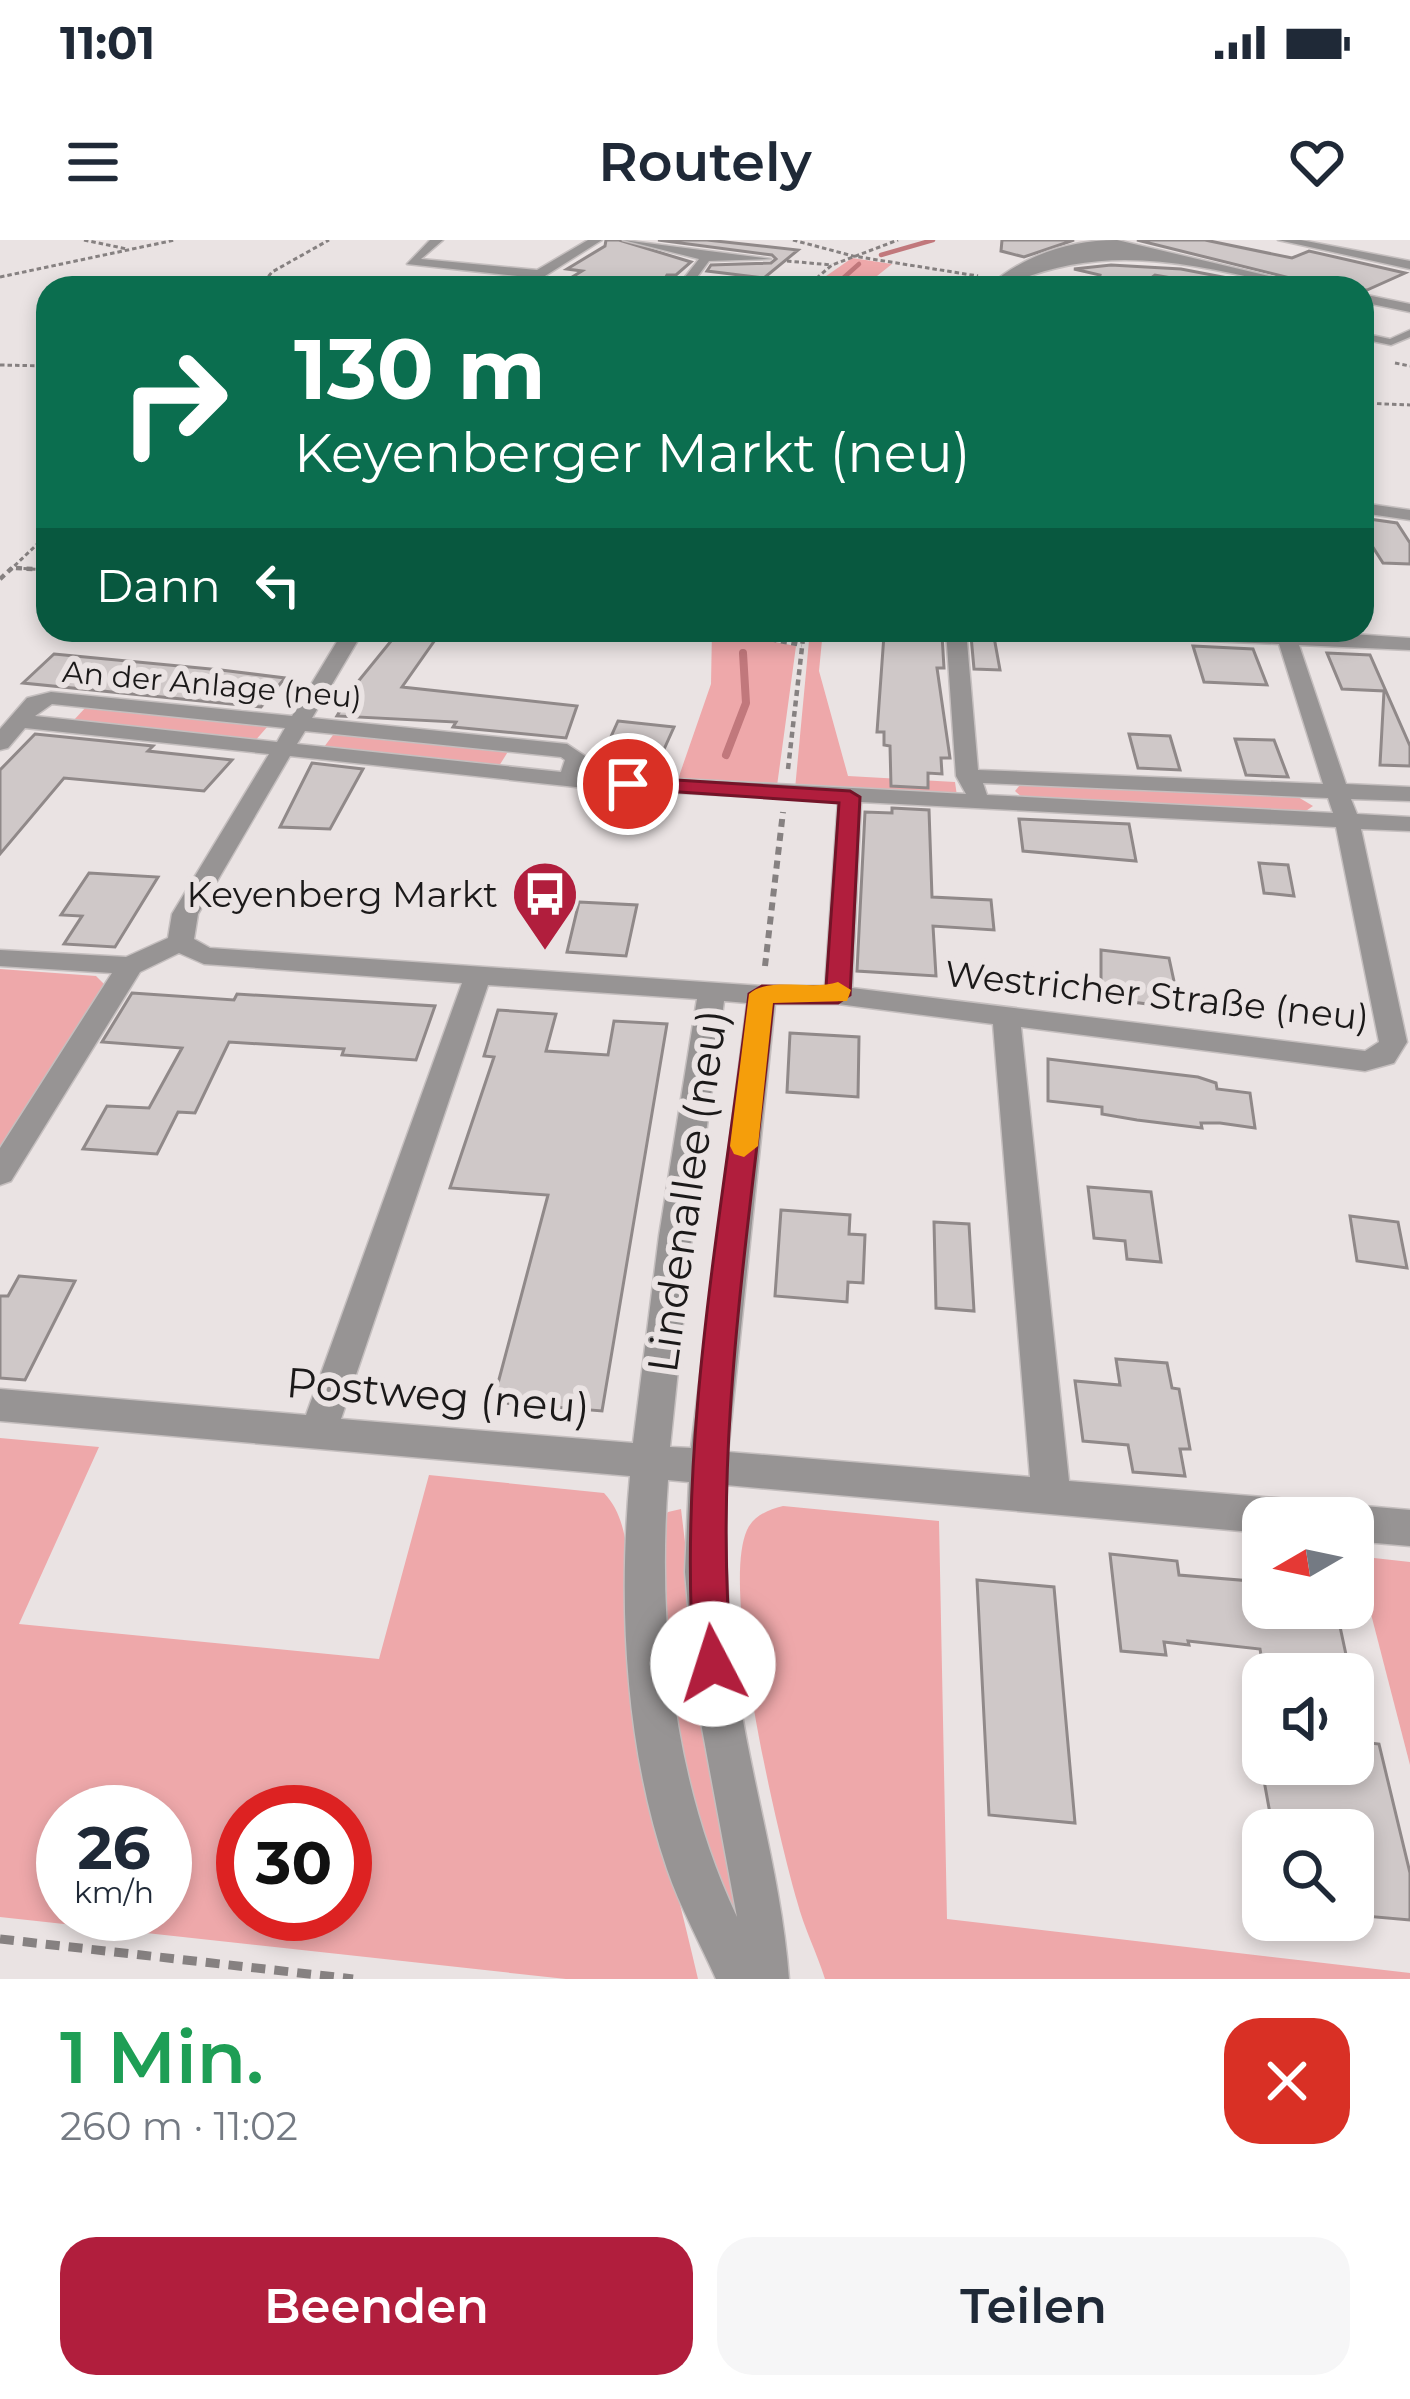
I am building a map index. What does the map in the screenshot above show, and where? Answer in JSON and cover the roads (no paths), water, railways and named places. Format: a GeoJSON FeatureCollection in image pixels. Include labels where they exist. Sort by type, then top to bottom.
{"type":"FeatureCollection","features":[{"type":"Feature","properties":{"kind":"street"},"geometry":{"type":"LineString","coordinates":[[437,240],[411,262],[538,274]]}},
{"type":"Feature","properties":{"kind":"street"},"geometry":{"type":"LineString","coordinates":[[535,276],[596,240]]}},
{"type":"Feature","properties":{"kind":"street"},"geometry":{"type":"LineString","coordinates":[[629,240],[706,257],[765,259]]}},
{"type":"Feature","properties":{"kind":"street"},"geometry":{"type":"LineString","coordinates":[[1282,244],[1312,241],[1410,261]]}},
{"type":"Feature","properties":{"kind":"street"},"geometry":{"type":"LineString","coordinates":[[1312,241],[1410,261]]}},
{"type":"Feature","properties":{"kind":"street"},"geometry":{"type":"LineString","coordinates":[[1018,276],[1041,257],[1113,243],[1257,276]]}},
{"type":"Feature","properties":{"kind":"street"},"geometry":{"type":"LineString","coordinates":[[692,276],[706,257]]}},
{"type":"Feature","properties":{"kind":"street"},"geometry":{"type":"LineString","coordinates":[[1219,276],[1249,260]]}},
{"type":"Feature","properties":{"kind":"street"},"geometry":{"type":"LineString","coordinates":[[1374,300],[1410,308]]}},
{"type":"Feature","properties":{"kind":"street"},"geometry":{"type":"LineString","coordinates":[[1374,509],[1409,512]]}},
{"type":"Feature","properties":{"kind":"street"},"geometry":{"type":"LineString","coordinates":[[1374,641],[1410,644]]}},
{"type":"Feature","properties":{"kind":"street"},"geometry":{"type":"LineString","coordinates":[[180,942],[185,914],[347,642]]}},
{"type":"Feature","properties":{"kind":"street"},"geometry":{"type":"LineString","coordinates":[[957,642],[967,776],[983,803]]}},
{"type":"Feature","properties":{"kind":"street","name":"Westricher Straße (neu)"},"geometry":{"type":"LineString","coordinates":[[762,994],[838,995],[1397,1063],[1347,821],[1286,642]]}},
{"type":"Feature","properties":{"kind":"street","name":"An der Anlage (neu)"},"geometry":{"type":"LineString","coordinates":[[51,698],[298,723],[567,751],[577,758],[578,780],[19,722],[35,703],[51,698]]}},
{"type":"Feature","properties":{"kind":"street"},"geometry":{"type":"LineString","coordinates":[[0,743],[19,722]]}},
{"type":"Feature","properties":{"kind":"street"},"geometry":{"type":"LineString","coordinates":[[967,776],[1410,794]]}},
{"type":"Feature","properties":{"kind":"street"},"geometry":{"type":"LineString","coordinates":[[578,780],[1410,824]]}},
{"type":"Feature","properties":{"kind":"street"},"geometry":{"type":"LineString","coordinates":[[838,995],[850,797]]}},
{"type":"Feature","properties":{"kind":"street"},"geometry":{"type":"LineString","coordinates":[[0,958],[130,966],[180,942]]}},
{"type":"Feature","properties":{"kind":"street"},"geometry":{"type":"LineString","coordinates":[[180,942],[204,956],[712,991]]}},
{"type":"Feature","properties":{"kind":"street"},"geometry":{"type":"LineString","coordinates":[[0,1173],[130,966]]}},
{"type":"Feature","properties":{"kind":"street"},"geometry":{"type":"LineString","coordinates":[[317,1435],[479,972]]}},
{"type":"Feature","properties":{"kind":"street","name":"Lindenallee (neu)"},"geometry":{"type":"LineString","coordinates":[[741,1979],[711,1928],[675,1812],[656,1714],[644,1604],[648,1460],[712,991],[762,994],[708,1465],[705,1572],[733,1796],[761,1917],[765,1979]]}},
{"type":"Feature","properties":{"kind":"street"},"geometry":{"type":"LineString","coordinates":[[1006,1016],[1051,1495]]}},
{"type":"Feature","properties":{"kind":"street","name":"Postweg (neu)"},"geometry":{"type":"LineString","coordinates":[[0,1405],[1242,1513]]}},
{"type":"Feature","properties":{"kind":"street"},"geometry":{"type":"LineString","coordinates":[[1374,1525],[1410,1528]]}},
{"type":"Feature","properties":{"kind":"lane"},"geometry":{"type":"LineString","coordinates":[[1374,339],[1391,343],[1410,333]]}},
{"type":"Feature","properties":{"kind":"waterway"},"geometry":{"type":"LineString","coordinates":[[881,255],[933,240]]}},
{"type":"Feature","properties":{"kind":"waterway"},"geometry":{"type":"LineString","coordinates":[[846,276],[859,264]]}},
{"type":"Feature","properties":{"kind":"waterway"},"geometry":{"type":"LineString","coordinates":[[726,755],[746,703],[743,653]]}},
{"type":"Feature","properties":{"kind":"place","name":"Keyenberg Markt"},"geometry":{"type":"Point","coordinates":[545,953]}}]}
